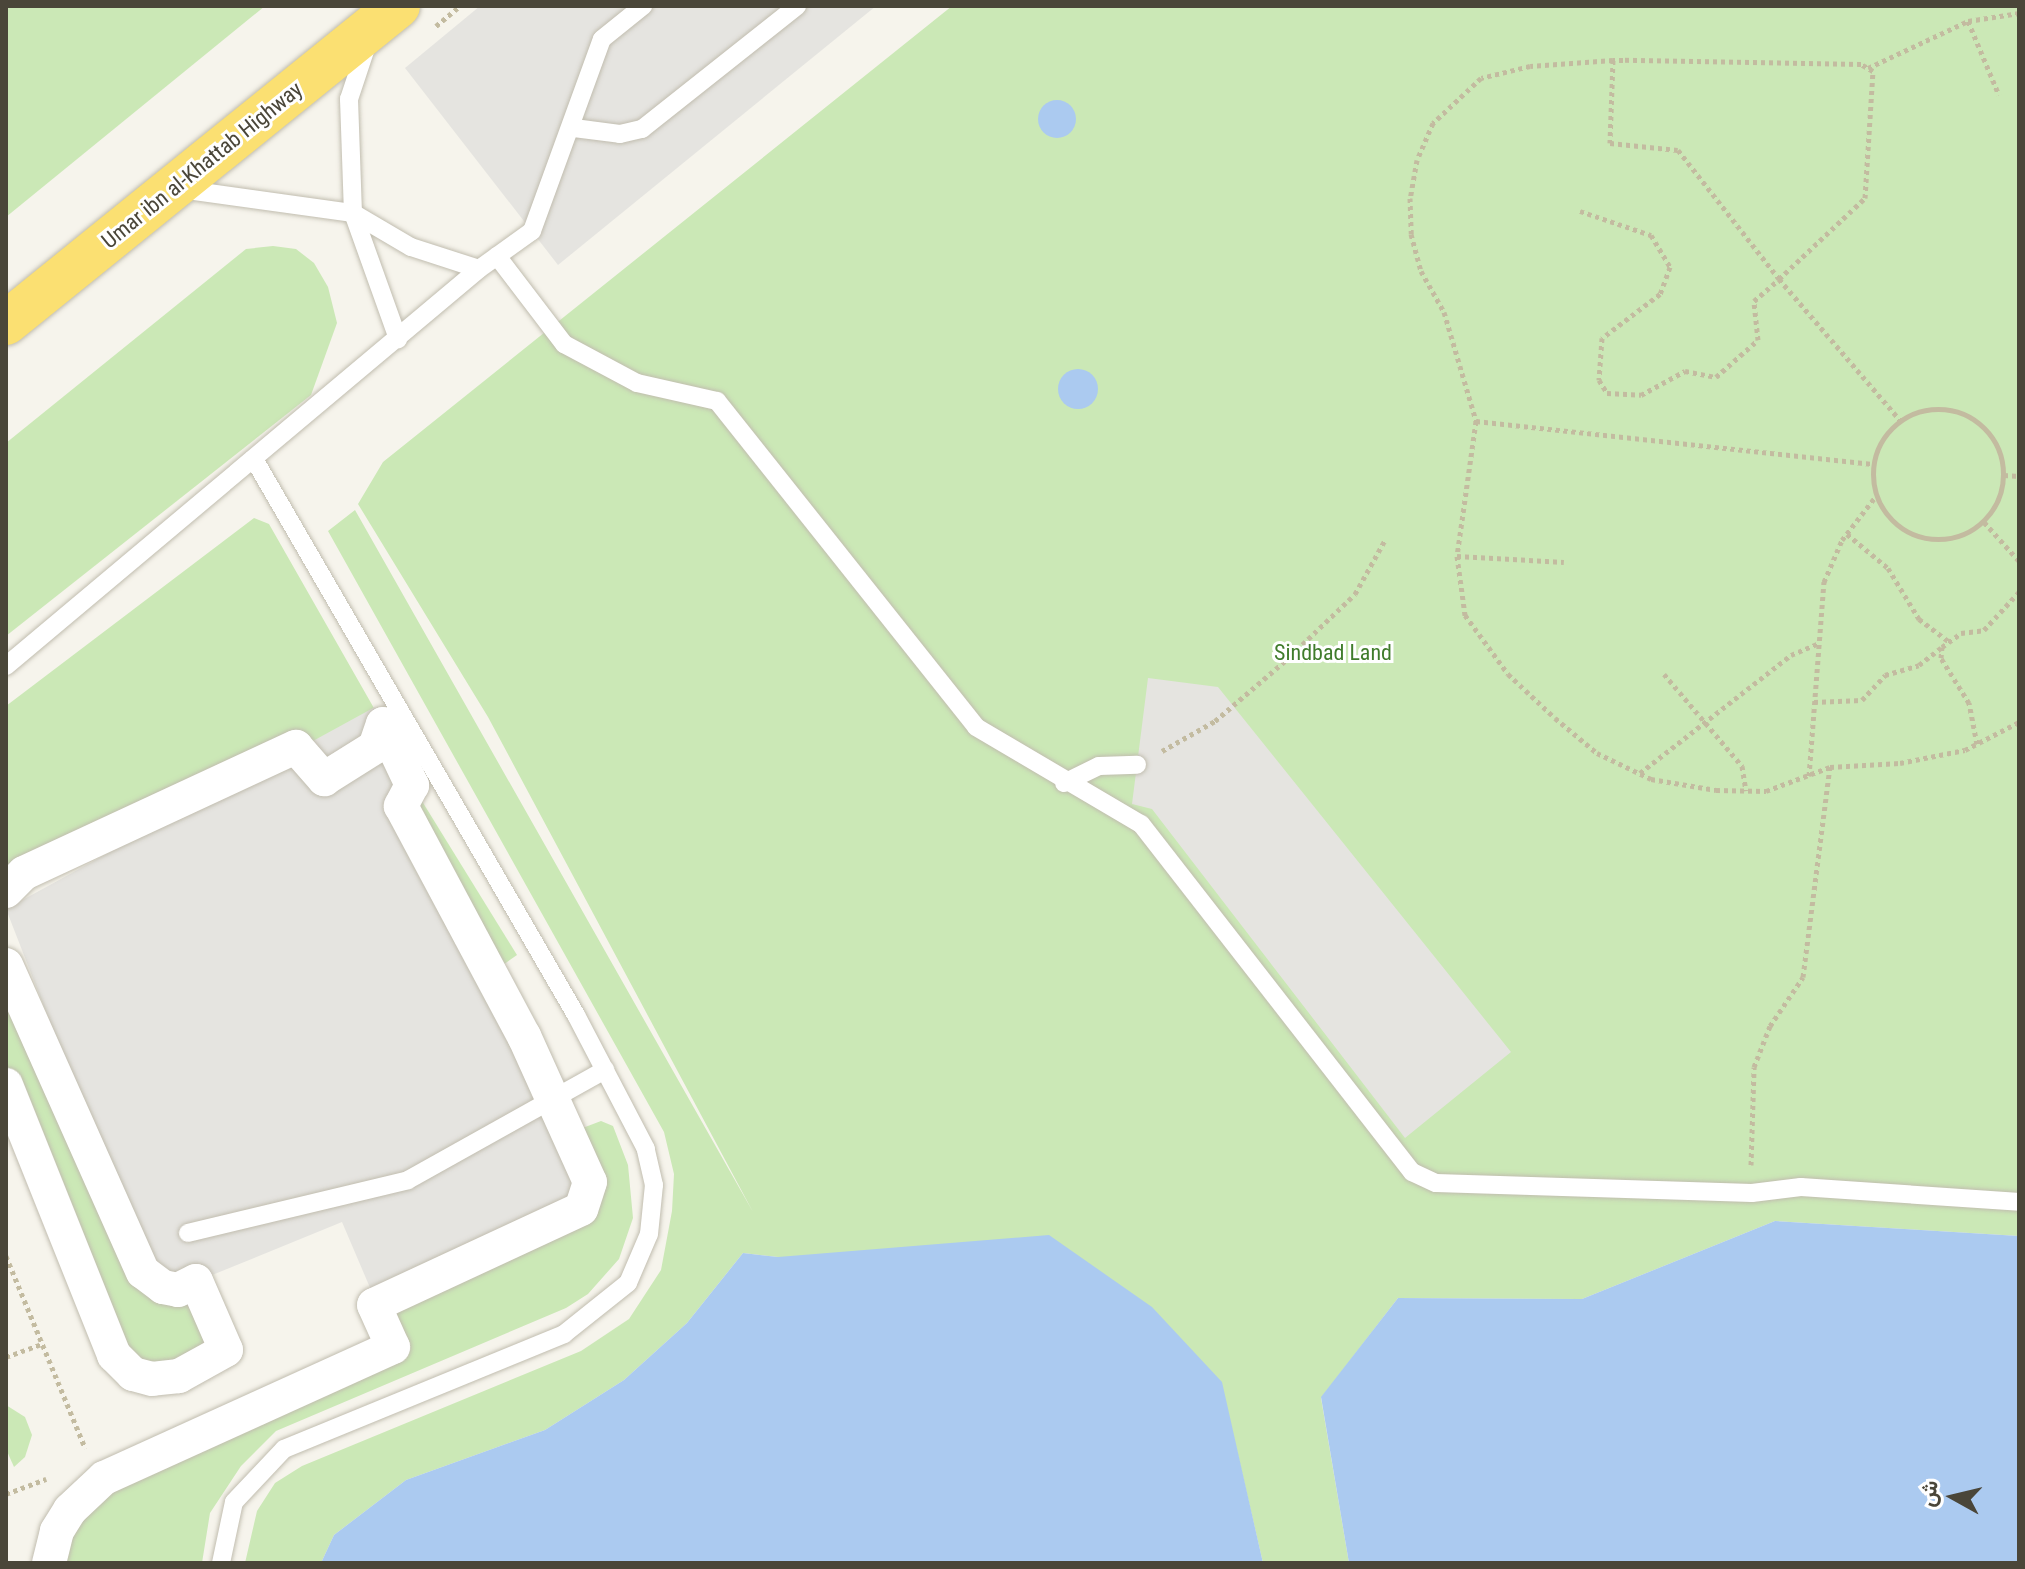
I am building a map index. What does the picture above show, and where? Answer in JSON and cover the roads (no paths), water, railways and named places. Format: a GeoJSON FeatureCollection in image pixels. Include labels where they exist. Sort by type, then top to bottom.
{"type":"FeatureCollection","features":[{"type":"Feature","properties":{"kind":"highway","name":"Umar ibn al-Khattab Highway"},"geometry":{"type":"LineString","coordinates":[[6,323],[385,16]]}},
{"type":"Feature","properties":{"kind":"street"},"geometry":{"type":"LineString","coordinates":[[6,891],[24,873],[296,747],[324,779],[375,747],[383,724],[412,785],[401,806],[524,1036],[590,1182],[581,1209],[374,1305],[393,1347],[104,1478],[64,1521],[49,1563]]}},
{"type":"Feature","properties":{"kind":"street"},"geometry":{"type":"LineString","coordinates":[[6,965],[143,1272],[163,1287],[178,1290],[196,1281],[226,1350],[179,1376],[152,1379],[133,1374],[114,1355],[6,1085]]}},
{"type":"Feature","properties":{"kind":"lane"},"geometry":{"type":"LineString","coordinates":[[6,666],[479,269],[532,231],[574,128],[587,72],[602,39],[643,6]]}},
{"type":"Feature","properties":{"kind":"lane"},"geometry":{"type":"LineString","coordinates":[[574,128],[620,134],[642,129],[797,6]]}},
{"type":"Feature","properties":{"kind":"lane"},"geometry":{"type":"LineString","coordinates":[[385,16],[349,99],[353,213],[398,339]]}},
{"type":"Feature","properties":{"kind":"lane"},"geometry":{"type":"LineString","coordinates":[[174,188],[353,213],[411,247],[479,269]]}},
{"type":"Feature","properties":{"kind":"lane"},"geometry":{"type":"LineString","coordinates":[[497,256],[564,344],[637,383],[717,401],[976,727],[1064,783],[1141,824],[1412,1172],[1436,1183],[1752,1193],[1801,1187],[2019,1202]]}},
{"type":"Feature","properties":{"kind":"lane"},"geometry":{"type":"LineString","coordinates":[[221,1563],[234,1502],[284,1449],[564,1334],[628,1283],[649,1234],[654,1185],[646,1149],[605,1070],[254,459]]}},
{"type":"Feature","properties":{"kind":"lane"},"geometry":{"type":"LineString","coordinates":[[1064,783],[1099,766],[1137,765]]}},
{"type":"Feature","properties":{"kind":"lane"},"geometry":{"type":"LineString","coordinates":[[188,1233],[408,1180],[605,1070]]}},
{"type":"Feature","properties":{"kind":"water"},"geometry":{"type":"Polygon","coordinates":[[[1057,100],[1071,105],[1076,119],[1071,133],[1057,138],[1043,133],[1038,119],[1043,105],[1057,100]]]}},
{"type":"Feature","properties":{"kind":"water"},"geometry":{"type":"Polygon","coordinates":[[[1078,369],[1092,375],[1098,389],[1092,403],[1078,409],[1064,403],[1058,389],[1064,375],[1078,369]]]}},
{"type":"Feature","properties":{"kind":"water"},"geometry":{"type":"Polygon","coordinates":[[[1775,1221],[2019,1236],[2019,1563],[1349,1563],[1321,1397],[1398,1298],[1582,1299],[1775,1221]]]}},
{"type":"Feature","properties":{"kind":"water"},"geometry":{"type":"Polygon","coordinates":[[[1049,1235],[1152,1307],[1222,1382],[1263,1563],[321,1563],[334,1535],[406,1480],[545,1430],[624,1380],[687,1323],[743,1253],[778,1257],[1049,1235]]]}},
{"type":"Feature","properties":{"kind":"park label","name":"Sindbad Land"},"geometry":{"type":"Point","coordinates":[1333,653]}}]}
